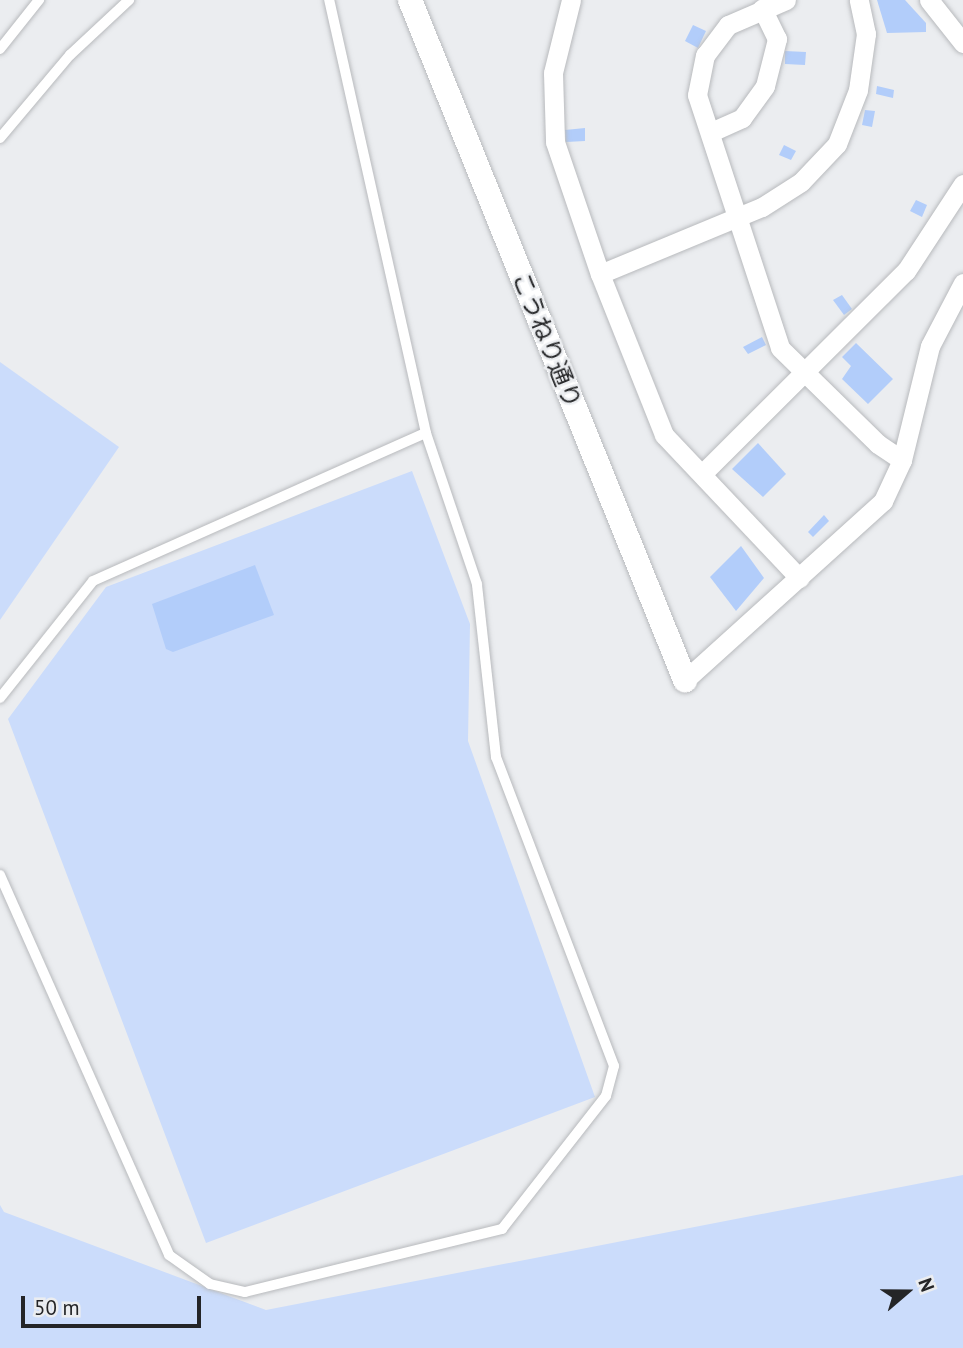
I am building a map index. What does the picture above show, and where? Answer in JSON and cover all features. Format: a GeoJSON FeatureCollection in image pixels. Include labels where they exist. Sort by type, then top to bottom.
{"type":"FeatureCollection","features":[{"type":"Feature","properties":{"kind":"street","name":"こうねり通り"},"geometry":{"type":"LineString","coordinates":[[410,0],[685,680]]}},
{"type":"Feature","properties":{"kind":"street"},"geometry":{"type":"LineString","coordinates":[[571,0],[553,73],[555,142],[600,274],[664,435],[704,472],[799,578]]}},
{"type":"Feature","properties":{"kind":"street"},"geometry":{"type":"LineString","coordinates":[[786,0],[762,8],[728,25],[705,55],[697,95],[711,132],[733,220],[780,348],[805,369],[878,444],[902,460]]}},
{"type":"Feature","properties":{"kind":"street"},"geometry":{"type":"LineString","coordinates":[[600,274],[733,220],[801,182],[837,145],[858,90],[866,34],[859,0]]}},
{"type":"Feature","properties":{"kind":"street"},"geometry":{"type":"LineString","coordinates":[[929,0],[963,43]]}},
{"type":"Feature","properties":{"kind":"street"},"geometry":{"type":"LineString","coordinates":[[711,132],[742,118],[765,86],[777,39],[762,8]]}},
{"type":"Feature","properties":{"kind":"street"},"geometry":{"type":"LineString","coordinates":[[704,472],[906,271],[963,184]]}},
{"type":"Feature","properties":{"kind":"street"},"geometry":{"type":"LineString","coordinates":[[685,680],[883,501],[902,460],[930,346],[963,283]]}},
{"type":"Feature","properties":{"kind":"lane"},"geometry":{"type":"LineString","coordinates":[[0,49],[39,0]]}},
{"type":"Feature","properties":{"kind":"lane"},"geometry":{"type":"LineString","coordinates":[[0,138],[70,55],[129,0]]}},
{"type":"Feature","properties":{"kind":"lane"},"geometry":{"type":"LineString","coordinates":[[0,875],[169,1255],[200,1277],[245,1292],[502,1229],[606,1096],[614,1066],[496,757],[477,584],[426,433],[329,0]]}},
{"type":"Feature","properties":{"kind":"lane"},"geometry":{"type":"LineString","coordinates":[[0,698],[93,581],[426,433]]}},
{"type":"Feature","properties":{"kind":"shaded area"},"geometry":{"type":"Polygon","coordinates":[[[0,362],[119,447],[0,620],[0,362]]]}},
{"type":"Feature","properties":{"kind":"shaded area"},"geometry":{"type":"Polygon","coordinates":[[[412,471],[470,624],[468,741],[595,1097],[206,1243],[8,719],[106,587],[412,471]]]}},
{"type":"Feature","properties":{"kind":"shaded area"},"geometry":{"type":"Polygon","coordinates":[[[963,1175],[963,1348],[0,1348],[0,1205],[4,1212],[266,1310],[963,1175]]]}},
{"type":"Feature","properties":{"kind":"building"},"geometry":{"type":"Polygon","coordinates":[[[877,0],[905,0],[926,23],[926,32],[887,33],[877,0]]]}},
{"type":"Feature","properties":{"kind":"building"},"geometry":{"type":"Polygon","coordinates":[[[693,25],[706,31],[698,48],[685,41],[693,25]]]}},
{"type":"Feature","properties":{"kind":"building"},"geometry":{"type":"Polygon","coordinates":[[[785,51],[806,52],[805,65],[785,64],[785,51]]]}},
{"type":"Feature","properties":{"kind":"building"},"geometry":{"type":"Polygon","coordinates":[[[877,86],[894,90],[893,98],[876,94],[877,86]]]}},
{"type":"Feature","properties":{"kind":"building"},"geometry":{"type":"Polygon","coordinates":[[[865,110],[875,111],[872,127],[862,125],[865,110]]]}},
{"type":"Feature","properties":{"kind":"building"},"geometry":{"type":"Polygon","coordinates":[[[585,128],[585,141],[566,142],[565,130],[585,128]]]}},
{"type":"Feature","properties":{"kind":"building"},"geometry":{"type":"Polygon","coordinates":[[[784,145],[796,151],[791,160],[779,155],[784,145]]]}},
{"type":"Feature","properties":{"kind":"building"},"geometry":{"type":"Polygon","coordinates":[[[916,200],[927,205],[922,217],[910,211],[916,200]]]}},
{"type":"Feature","properties":{"kind":"building"},"geometry":{"type":"Polygon","coordinates":[[[842,295],[852,309],[844,315],[833,300],[842,295]]]}},
{"type":"Feature","properties":{"kind":"building"},"geometry":{"type":"Polygon","coordinates":[[[762,337],[766,345],[748,354],[743,347],[762,337]]]}},
{"type":"Feature","properties":{"kind":"building"},"geometry":{"type":"Polygon","coordinates":[[[856,343],[893,379],[868,404],[842,379],[851,366],[842,357],[856,343]]]}},
{"type":"Feature","properties":{"kind":"building"},"geometry":{"type":"Polygon","coordinates":[[[758,443],[786,474],[763,497],[732,469],[758,443]]]}},
{"type":"Feature","properties":{"kind":"building"},"geometry":{"type":"Polygon","coordinates":[[[824,515],[829,521],[813,537],[808,532],[824,515]]]}},
{"type":"Feature","properties":{"kind":"building"},"geometry":{"type":"Polygon","coordinates":[[[741,546],[764,578],[736,611],[710,577],[741,546]]]}},
{"type":"Feature","properties":{"kind":"building"},"geometry":{"type":"Polygon","coordinates":[[[255,565],[274,615],[173,652],[166,649],[152,604],[255,565]]]}}]}
